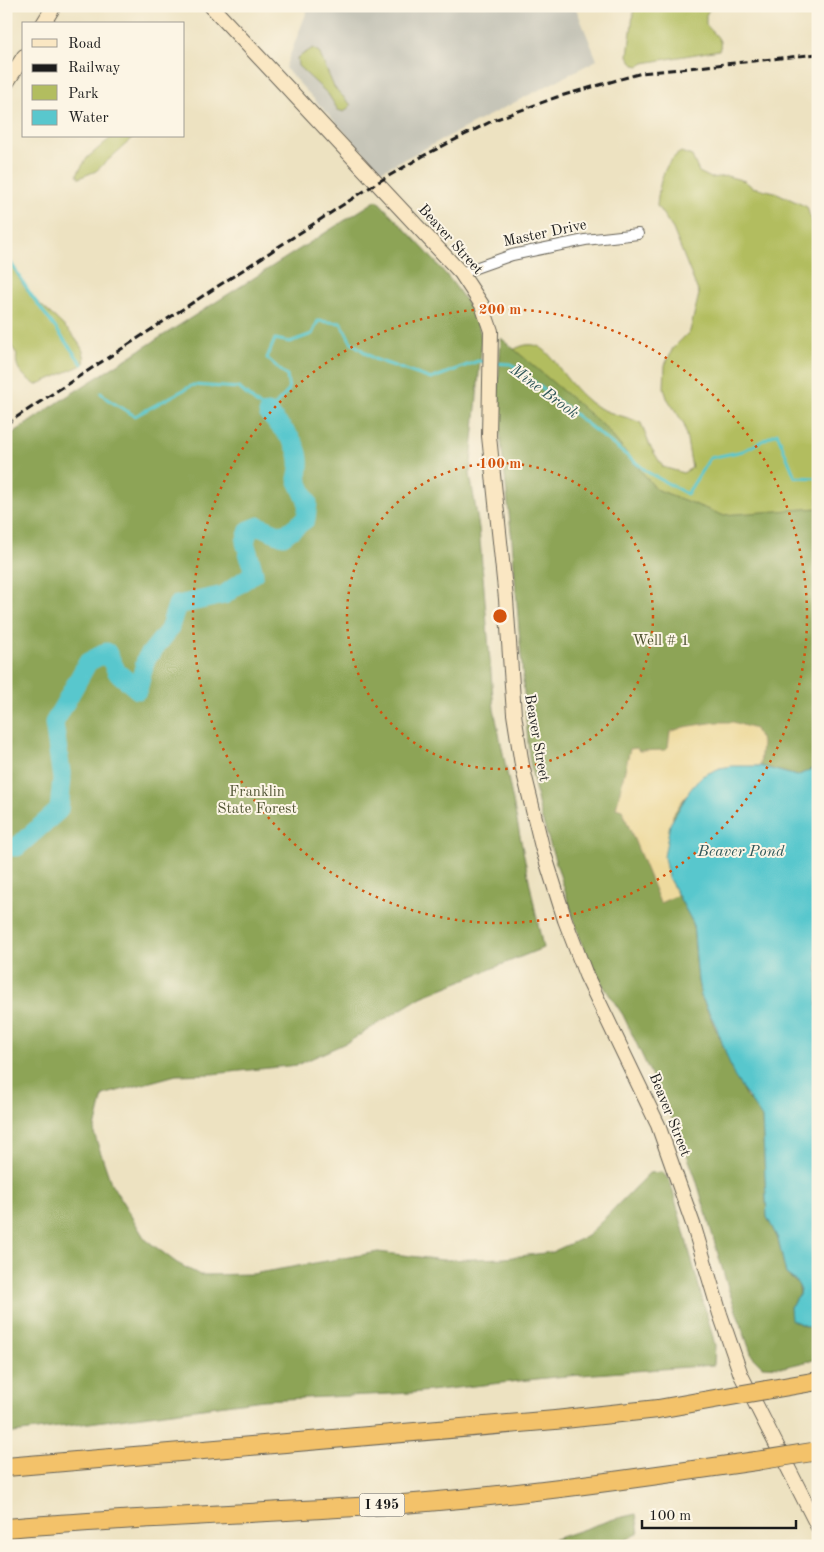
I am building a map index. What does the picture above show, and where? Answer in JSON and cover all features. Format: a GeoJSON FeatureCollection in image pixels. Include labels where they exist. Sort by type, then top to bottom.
{"type":"FeatureCollection","features":[{"type":"Feature","properties":{"kind":"highway"},"geometry":{"type":"LineString","coordinates":[[6,1467],[546,1421],[658,1409],[818,1381]]}},
{"type":"Feature","properties":{"kind":"highway","name":"I 495"},"geometry":{"type":"LineString","coordinates":[[6,1528],[220,1513],[404,1504],[541,1490],[756,1461],[815,1451]]}},
{"type":"Feature","properties":{"kind":"street"},"geometry":{"type":"LineString","coordinates":[[44,22],[54,6]]}},
{"type":"Feature","properties":{"kind":"street","name":"Beaver Street"},"geometry":{"type":"LineString","coordinates":[[211,6],[460,273],[480,300],[488,317],[491,337],[489,436],[506,599],[514,714],[522,765],[542,847],[567,925],[586,975],[658,1125],[694,1227],[720,1314],[741,1375],[818,1527]]}},
{"type":"Feature","properties":{"kind":"street"},"geometry":{"type":"LineString","coordinates":[[6,84],[22,59]]}},
{"type":"Feature","properties":{"kind":"street","name":"Master Drive"},"geometry":{"type":"LineString","coordinates":[[460,273],[512,255],[585,240],[638,234]]}},
{"type":"Feature","properties":{"kind":"shaded area"},"geometry":{"type":"Polygon","coordinates":[[[309,6],[575,6],[597,60],[381,171],[285,68],[309,6]]]}},
{"type":"Feature","properties":{"kind":"green space"},"geometry":{"type":"Polygon","coordinates":[[[634,6],[711,6],[706,15],[706,24],[719,39],[719,50],[644,63],[639,66],[634,65],[628,56],[634,6]]]}},
{"type":"Feature","properties":{"kind":"green space"},"geometry":{"type":"Polygon","coordinates":[[[313,48],[319,52],[334,87],[351,105],[344,112],[338,110],[328,94],[298,66],[297,58],[313,48]]]}},
{"type":"Feature","properties":{"kind":"green space"},"geometry":{"type":"Polygon","coordinates":[[[111,138],[133,138],[96,171],[79,178],[77,174],[87,158],[111,138]]]}},
{"type":"Feature","properties":{"kind":"green space"},"geometry":{"type":"Polygon","coordinates":[[[681,152],[692,156],[699,172],[711,178],[727,176],[745,181],[752,187],[775,192],[807,207],[818,250],[818,265],[813,290],[812,309],[813,316],[818,319],[818,512],[712,542],[507,360],[511,351],[520,346],[535,345],[541,348],[547,352],[572,385],[591,403],[603,410],[641,423],[650,446],[663,467],[683,473],[692,468],[684,424],[667,398],[664,388],[665,365],[673,348],[690,331],[699,294],[673,229],[657,206],[660,183],[666,169],[670,162],[681,152]]]}},
{"type":"Feature","properties":{"kind":"green space","name":"Franklin State Forest"},"geometry":{"type":"Polygon","coordinates":[[[377,200],[451,281],[474,316],[481,334],[470,474],[479,528],[494,709],[543,948],[421,997],[350,1041],[297,1065],[212,1074],[176,1075],[103,1095],[94,1133],[111,1183],[145,1239],[177,1263],[200,1275],[252,1274],[378,1252],[443,1260],[505,1258],[552,1252],[587,1236],[649,1173],[662,1172],[670,1181],[715,1345],[714,1365],[555,1377],[411,1393],[263,1400],[6,1434],[6,438],[66,397],[377,200]]]}},
{"type":"Feature","properties":{"kind":"green space"},"geometry":{"type":"Polygon","coordinates":[[[6,256],[28,292],[63,325],[80,345],[84,354],[84,363],[80,366],[36,385],[21,372],[16,360],[17,354],[6,339],[6,256]]]}},
{"type":"Feature","properties":{"kind":"green space","name":"Well # 1"},"geometry":{"type":"Polygon","coordinates":[[[501,338],[605,427],[656,489],[722,515],[818,508],[818,766],[797,776],[760,766],[668,877],[693,923],[701,996],[746,1097],[758,1109],[762,1118],[767,1217],[778,1239],[786,1274],[799,1285],[799,1295],[790,1307],[794,1321],[804,1326],[818,1327],[818,1359],[784,1367],[762,1366],[752,1356],[728,1288],[696,1179],[680,1136],[623,1015],[588,963],[540,813],[529,757],[512,540],[497,405],[501,338]]]}},
{"type":"Feature","properties":{"kind":"green space"},"geometry":{"type":"Polygon","coordinates":[[[636,1514],[639,1533],[624,1541],[621,1546],[511,1546],[552,1540],[614,1519],[636,1514]]]}},
{"type":"Feature","properties":{"kind":"sand"},"geometry":{"type":"Polygon","coordinates":[[[716,722],[733,722],[755,729],[762,743],[760,766],[720,768],[700,778],[680,804],[673,815],[668,877],[678,895],[660,903],[622,810],[616,808],[630,749],[637,748],[639,751],[665,750],[668,747],[670,732],[684,727],[716,722]]]}},
{"type":"Feature","properties":{"kind":"water","name":"Beaver Pond"},"geometry":{"type":"Polygon","coordinates":[[[760,766],[797,776],[818,766],[817,1328],[791,1320],[790,1307],[799,1295],[800,1288],[796,1281],[786,1274],[778,1239],[767,1217],[762,1118],[734,1076],[716,1026],[701,996],[693,923],[668,877],[664,857],[670,824],[690,790],[702,776],[720,768],[760,766]]]}},
{"type":"Feature","properties":{"kind":"waterway"},"geometry":{"type":"LineString","coordinates":[[6,255],[31,295],[82,364]]}},
{"type":"Feature","properties":{"kind":"waterway","name":"Mine Brook"},"geometry":{"type":"LineString","coordinates":[[101,393],[107,399],[135,416],[193,385],[239,388],[268,413],[289,390],[287,376],[267,358],[275,339],[290,342],[312,334],[318,321],[341,323],[351,342],[374,359],[431,379],[478,361],[487,362]]}},
{"type":"Feature","properties":{"kind":"waterway","name":"Mine Brook"},"geometry":{"type":"LineString","coordinates":[[493,363],[511,364],[649,473],[687,494],[710,458],[743,451],[777,433],[795,477],[818,478]]}},
{"type":"Feature","properties":{"kind":"waterway","name":"Mine Brook"},"geometry":{"type":"LineString","coordinates":[[6,847],[17,847],[59,810],[62,779],[54,723],[88,662],[107,652],[117,672],[138,690],[146,659],[169,630],[177,605],[224,595],[254,573],[245,542],[249,530],[259,526],[283,536],[306,519],[308,503],[297,479],[299,468],[297,450],[288,436],[268,413]]}},
{"type":"Feature","properties":{"kind":"railway"},"geometry":{"type":"LineString","coordinates":[[6,424],[375,184],[423,156],[494,120],[557,97],[642,73],[818,54]]}}]}
